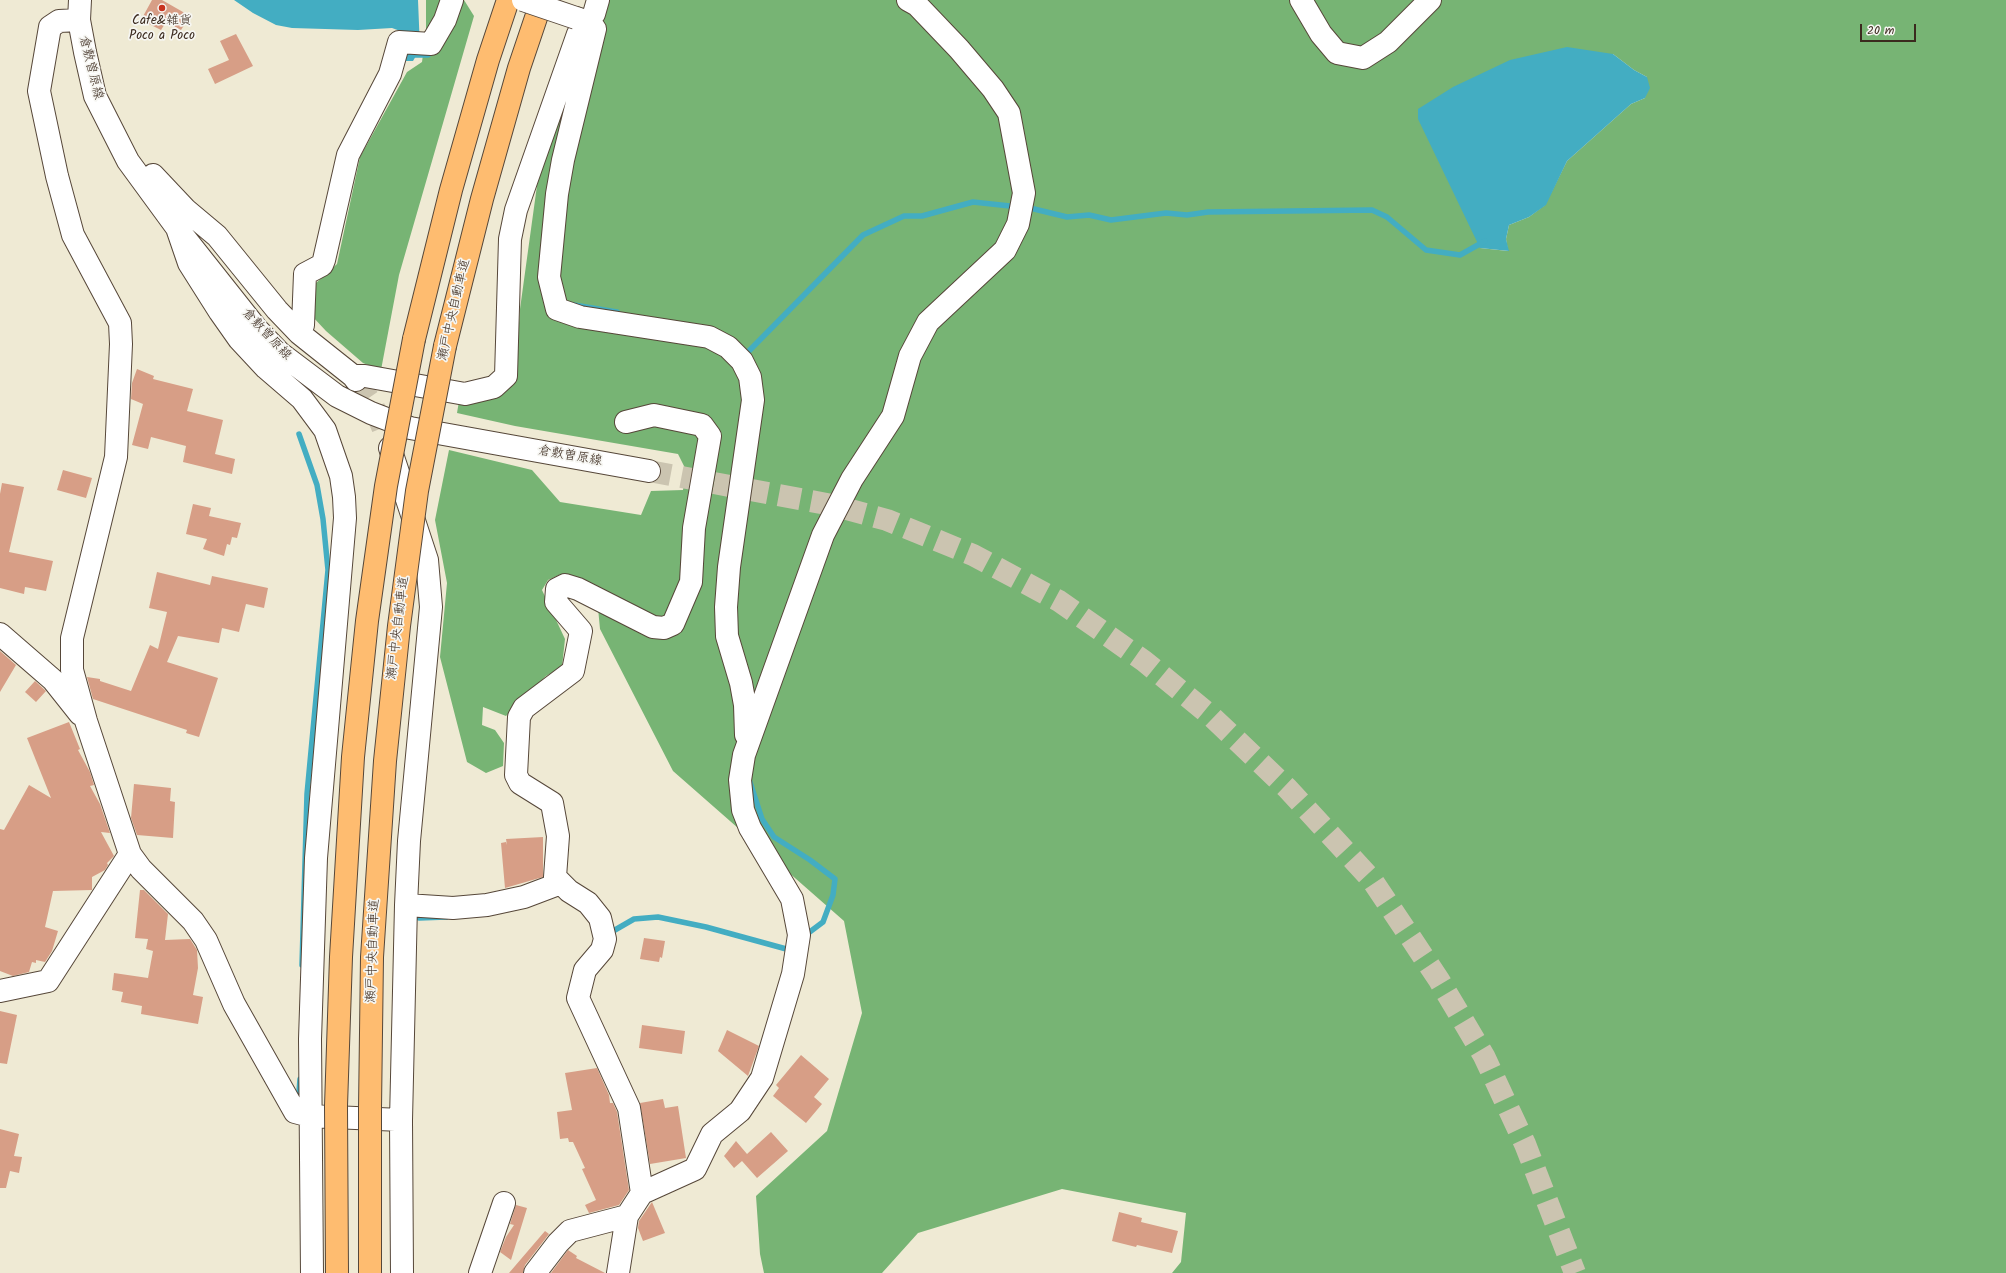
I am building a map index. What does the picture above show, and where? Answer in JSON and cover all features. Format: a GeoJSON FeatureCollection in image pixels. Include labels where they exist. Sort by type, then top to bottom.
{"type":"FeatureCollection","features":[{"type":"Feature","properties":{"kind":"highway"},"geometry":{"type":"LineString","coordinates":[[337,1273],[336,1099],[341,957],[353,757],[366,621],[386,486],[414,339],[451,190],[488,60],[508,0]]}},
{"type":"Feature","properties":{"kind":"highway","name":"瀬戸中央自動車道"},"geometry":{"type":"LineString","coordinates":[[370,1273],[372,957],[384,761],[399,626],[417,491],[445,346],[482,199],[519,68],[542,0]]}},
{"type":"Feature","properties":{"kind":"street"},"geometry":{"type":"LineString","coordinates":[[297,330],[303,325],[304,282],[306,274],[322,265],[324,260],[348,154],[390,74],[399,42],[431,44],[445,20],[452,0]]}},
{"type":"Feature","properties":{"kind":"street"},"geometry":{"type":"LineString","coordinates":[[523,0],[582,20],[596,28],[556,194],[549,277],[557,309],[580,317],[709,337],[728,347],[742,360],[750,377],[753,400],[729,567],[726,607],[727,636],[741,683],[745,704],[745,730],[748,744]]}},
{"type":"Feature","properties":{"kind":"street"},"geometry":{"type":"LineString","coordinates":[[582,20],[594,14],[598,0]]}},
{"type":"Feature","properties":{"kind":"street"},"geometry":{"type":"LineString","coordinates":[[618,1273],[627,1216],[642,1193],[695,1169],[712,1134],[740,1111],[762,1078],[792,974],[799,935],[792,899],[750,828],[743,810],[740,780],[744,755],[823,535],[852,479],[893,416],[910,356],[928,322],[1005,250],[1019,216],[1024,193],[1009,113],[993,89],[959,49],[917,5],[908,0]]}},
{"type":"Feature","properties":{"kind":"street"},"geometry":{"type":"LineString","coordinates":[[1301,0],[1322,34],[1338,53],[1363,58],[1388,42],[1430,0]]}},
{"type":"Feature","properties":{"kind":"street"},"geometry":{"type":"LineString","coordinates":[[80,10],[50,27],[39,91],[57,176],[73,235],[120,324],[121,337],[116,457],[72,638],[72,670],[86,721],[130,854],[140,869],[193,921],[206,940],[234,1004],[295,1112],[310,1116],[401,1120]]}},
{"type":"Feature","properties":{"kind":"street","name":"倉敷曽原線"},"geometry":{"type":"LineString","coordinates":[[80,10],[84,52],[95,96],[128,161],[177,228],[258,329],[280,353],[337,396],[371,413],[410,428],[650,471]]}},
{"type":"Feature","properties":{"kind":"street"},"geometry":{"type":"LineString","coordinates":[[112,129],[186,210],[217,236],[277,310],[297,330],[355,378],[366,376],[465,394],[494,387],[506,376],[510,239],[516,210],[581,28],[582,20]]}},
{"type":"Feature","properties":{"kind":"street"},"geometry":{"type":"LineString","coordinates":[[177,228],[189,263],[239,339],[257,358],[302,399],[325,430],[339,470],[344,497],[345,518],[316,858],[310,1039],[312,1273]]}},
{"type":"Feature","properties":{"kind":"street"},"geometry":{"type":"LineString","coordinates":[[626,422],[654,415],[702,425],[710,436],[694,528],[691,582],[673,624],[664,628],[653,627],[578,588],[565,585],[557,589],[556,602],[581,631],[573,671],[524,708],[519,717],[516,775],[520,783],[552,803],[558,836],[555,877],[569,891],[588,903],[600,918],[605,939],[602,950],[585,970],[578,998],[629,1108],[642,1193]]}},
{"type":"Feature","properties":{"kind":"street"},"geometry":{"type":"LineString","coordinates":[[385,434],[427,560],[431,607],[410,834],[406,905],[401,1120],[402,1273]]}},
{"type":"Feature","properties":{"kind":"street"},"geometry":{"type":"LineString","coordinates":[[0,634],[53,680],[86,721]]}},
{"type":"Feature","properties":{"kind":"street"},"geometry":{"type":"LineString","coordinates":[[0,991],[48,981],[130,854]]}},
{"type":"Feature","properties":{"kind":"street"},"geometry":{"type":"LineString","coordinates":[[406,905],[453,908],[487,904],[524,897],[561,884]]}},
{"type":"Feature","properties":{"kind":"street"},"geometry":{"type":"LineString","coordinates":[[480,1273],[504,1203]]}},
{"type":"Feature","properties":{"kind":"street"},"geometry":{"type":"LineString","coordinates":[[535,1273],[558,1243],[570,1231],[627,1216]]}},
{"type":"Feature","properties":{"kind":"green space"},"geometry":{"type":"Polygon","coordinates":[[[426,0],[464,0],[474,16],[399,275],[381,370],[363,363],[326,331],[312,316],[316,283],[337,264],[360,157],[407,72],[422,62],[426,32],[426,0]]]}},
{"type":"Feature","properties":{"kind":"green space"},"geometry":{"type":"Polygon","coordinates":[[[587,0],[2006,0],[2006,1273],[1172,1273],[1181,1262],[1186,1213],[1062,1189],[918,1233],[882,1273],[764,1273],[760,1254],[756,1196],[827,1131],[862,1013],[844,921],[673,771],[600,629],[596,587],[561,574],[548,580],[542,590],[565,639],[562,667],[546,676],[506,716],[483,707],[482,725],[495,730],[504,743],[503,766],[486,773],[467,762],[440,657],[447,583],[435,520],[449,450],[532,470],[560,502],[641,515],[651,491],[683,490],[686,470],[678,454],[515,426],[457,413],[459,401],[468,401],[515,382],[520,309],[539,171],[587,0]],[[1613,54],[1480,248],[1508,251],[1506,239],[1509,225],[1529,217],[1545,205],[1567,161],[1631,104],[1645,98],[1647,77],[1634,70],[1613,54]]]}},
{"type":"Feature","properties":{"kind":"water"},"geometry":{"type":"Polygon","coordinates":[[[234,0],[418,0],[420,49],[413,61],[398,61],[403,32],[392,28],[358,30],[292,28],[276,25],[253,13],[234,0]]]}},
{"type":"Feature","properties":{"kind":"water"},"geometry":{"type":"Polygon","coordinates":[[[1567,47],[1613,54],[1634,70],[1647,77],[1650,88],[1645,98],[1631,104],[1567,161],[1546,205],[1529,217],[1509,225],[1506,239],[1509,251],[1480,248],[1418,119],[1418,109],[1453,87],[1510,60],[1567,47]]]}},
{"type":"Feature","properties":{"kind":"building","name":"Cafe&雑貨 Poco a Poco"},"geometry":{"type":"Polygon","coordinates":[[[152,0],[162,0],[190,16],[181,30],[166,22],[161,30],[141,20],[152,0]]]}},
{"type":"Feature","properties":{"kind":"building"},"geometry":{"type":"Polygon","coordinates":[[[236,34],[253,66],[215,84],[208,69],[229,60],[220,41],[236,34]]]}},
{"type":"Feature","properties":{"kind":"building"},"geometry":{"type":"Polygon","coordinates":[[[137,369],[154,376],[153,379],[193,389],[187,411],[223,420],[215,454],[235,459],[232,474],[183,462],[186,446],[151,437],[148,449],[132,445],[143,404],[131,399],[132,383],[137,369]]]}},
{"type":"Feature","properties":{"kind":"building"},"geometry":{"type":"Polygon","coordinates":[[[63,470],[92,478],[86,498],[57,490],[63,470]]]}},
{"type":"Feature","properties":{"kind":"building"},"geometry":{"type":"Polygon","coordinates":[[[2,483],[24,487],[9,552],[53,561],[46,591],[25,587],[24,594],[0,588],[0,494],[2,483]]]}},
{"type":"Feature","properties":{"kind":"building"},"geometry":{"type":"Polygon","coordinates":[[[193,504],[211,508],[209,516],[241,523],[237,538],[232,537],[230,545],[227,544],[224,556],[203,549],[207,539],[186,534],[193,504]]]}},
{"type":"Feature","properties":{"kind":"building"},"geometry":{"type":"Polygon","coordinates":[[[157,572],[210,585],[212,576],[268,588],[264,608],[246,604],[239,632],[222,628],[219,643],[178,636],[167,662],[218,678],[199,737],[186,733],[187,730],[93,699],[87,677],[100,679],[100,681],[131,691],[150,645],[158,649],[167,612],[149,608],[157,572]]]}},
{"type":"Feature","properties":{"kind":"building"},"geometry":{"type":"Polygon","coordinates":[[[0,651],[16,665],[0,692],[0,651]]]}},
{"type":"Feature","properties":{"kind":"building"},"geometry":{"type":"Polygon","coordinates":[[[35,681],[46,691],[36,702],[25,692],[35,681]]]}},
{"type":"Feature","properties":{"kind":"building"},"geometry":{"type":"Polygon","coordinates":[[[69,722],[80,749],[78,750],[90,772],[94,785],[90,786],[100,804],[110,833],[101,832],[114,856],[107,863],[108,865],[105,870],[92,877],[92,890],[53,891],[45,927],[58,931],[52,951],[45,962],[36,960],[36,963],[32,962],[29,972],[13,976],[0,971],[0,829],[4,830],[29,785],[51,798],[27,738],[69,722]]]}},
{"type":"Feature","properties":{"kind":"building"},"geometry":{"type":"Polygon","coordinates":[[[134,784],[171,788],[170,801],[175,802],[173,838],[137,835],[131,818],[134,784]]]}},
{"type":"Feature","properties":{"kind":"building"},"geometry":{"type":"Polygon","coordinates":[[[543,837],[543,877],[505,888],[501,843],[506,842],[507,845],[506,839],[543,837]]]}},
{"type":"Feature","properties":{"kind":"building"},"geometry":{"type":"Polygon","coordinates":[[[140,890],[144,890],[168,914],[165,940],[190,939],[197,950],[198,968],[193,995],[203,997],[198,1024],[141,1014],[142,1006],[121,1002],[123,992],[112,990],[114,973],[148,978],[153,951],[146,949],[148,939],[135,938],[140,890]]]}},
{"type":"Feature","properties":{"kind":"building"},"geometry":{"type":"Polygon","coordinates":[[[644,938],[665,941],[662,958],[660,957],[659,962],[640,959],[644,938]]]}},
{"type":"Feature","properties":{"kind":"building"},"geometry":{"type":"Polygon","coordinates":[[[0,1011],[17,1015],[7,1064],[0,1063],[0,1011]]]}},
{"type":"Feature","properties":{"kind":"building"},"geometry":{"type":"Polygon","coordinates":[[[642,1025],[685,1031],[682,1054],[639,1048],[642,1025]]]}},
{"type":"Feature","properties":{"kind":"building"},"geometry":{"type":"Polygon","coordinates":[[[727,1030],[759,1046],[748,1076],[718,1051],[727,1030]]]}},
{"type":"Feature","properties":{"kind":"building"},"geometry":{"type":"Polygon","coordinates":[[[801,1055],[829,1079],[814,1097],[822,1104],[806,1123],[773,1096],[779,1088],[776,1085],[801,1055]]]}},
{"type":"Feature","properties":{"kind":"building"},"geometry":{"type":"Polygon","coordinates":[[[597,1068],[609,1095],[610,1103],[613,1103],[617,1112],[629,1190],[619,1205],[589,1213],[585,1205],[596,1200],[582,1169],[585,1168],[573,1142],[569,1142],[568,1138],[560,1139],[557,1112],[572,1110],[565,1073],[597,1068]]]}},
{"type":"Feature","properties":{"kind":"building"},"geometry":{"type":"Polygon","coordinates":[[[663,1099],[665,1108],[678,1106],[686,1158],[650,1164],[640,1103],[663,1099]]]}},
{"type":"Feature","properties":{"kind":"building"},"geometry":{"type":"Polygon","coordinates":[[[0,1129],[19,1134],[14,1156],[22,1157],[19,1173],[10,1171],[6,1188],[0,1188],[0,1129]]]}},
{"type":"Feature","properties":{"kind":"building"},"geometry":{"type":"Polygon","coordinates":[[[771,1132],[788,1151],[757,1178],[742,1161],[734,1168],[724,1156],[736,1141],[747,1154],[771,1132]]]}},
{"type":"Feature","properties":{"kind":"building"},"geometry":{"type":"Polygon","coordinates":[[[652,1202],[665,1233],[643,1241],[638,1228],[639,1221],[652,1202]]]}},
{"type":"Feature","properties":{"kind":"building"},"geometry":{"type":"Polygon","coordinates":[[[516,1205],[527,1208],[511,1260],[500,1252],[506,1237],[514,1225],[510,1224],[516,1205]]]}},
{"type":"Feature","properties":{"kind":"building"},"geometry":{"type":"Polygon","coordinates":[[[1119,1212],[1142,1218],[1141,1222],[1178,1231],[1172,1253],[1112,1241],[1119,1212]]]}},
{"type":"Feature","properties":{"kind":"building"},"geometry":{"type":"Polygon","coordinates":[[[545,1231],[549,1234],[525,1265],[523,1273],[509,1273],[545,1231]]]}},
{"type":"Feature","properties":{"kind":"building"},"geometry":{"type":"Polygon","coordinates":[[[568,1250],[577,1256],[576,1258],[605,1273],[551,1273],[568,1250]]]}},
{"type":"Feature","properties":{"kind":"waterway"},"geometry":{"type":"LineString","coordinates":[[411,55],[428,55],[431,52]]}},
{"type":"Feature","properties":{"kind":"waterway"},"geometry":{"type":"LineString","coordinates":[[747,353],[863,235],[904,216],[922,216],[973,202],[1010,206]]}},
{"type":"Feature","properties":{"kind":"waterway"},"geometry":{"type":"LineString","coordinates":[[1030,208],[1067,217],[1089,215],[1111,220],[1166,213],[1187,215],[1208,212],[1372,210],[1387,217],[1426,250],[1460,255],[1485,241]]}},
{"type":"Feature","properties":{"kind":"waterway"},"geometry":{"type":"LineString","coordinates":[[574,305],[617,312]]}},
{"type":"Feature","properties":{"kind":"waterway"},"geometry":{"type":"LineString","coordinates":[[299,434],[317,485],[323,519],[328,570],[307,794],[302,965]]}},
{"type":"Feature","properties":{"kind":"waterway"},"geometry":{"type":"LineString","coordinates":[[750,782],[762,819],[774,837],[810,860],[835,879],[833,895],[823,922],[807,934],[806,937]]}},
{"type":"Feature","properties":{"kind":"waterway"},"geometry":{"type":"LineString","coordinates":[[419,918],[446,917]]}},
{"type":"Feature","properties":{"kind":"waterway"},"geometry":{"type":"LineString","coordinates":[[608,934],[634,919],[658,917],[706,927],[790,950]]}},
{"type":"Feature","properties":{"kind":"waterway"},"geometry":{"type":"LineString","coordinates":[[299,1092],[300,1079]]}},
{"type":"Feature","properties":{"kind":"tunnel"},"geometry":{"type":"LineString","coordinates":[[356,380],[373,405],[385,434]]}},
{"type":"Feature","properties":{"kind":"tunnel"},"geometry":{"type":"LineString","coordinates":[[649,471],[832,505],[887,520],[973,555],[1059,601],[1144,661],[1210,715],[1287,788],[1372,880],[1439,980],[1484,1056],[1525,1144],[1575,1273]]}},
{"type":"Feature","properties":{"kind":"place","name":"Cafe&雑貨 Poco a Poco"},"geometry":{"type":"Point","coordinates":[162,8]}}]}
